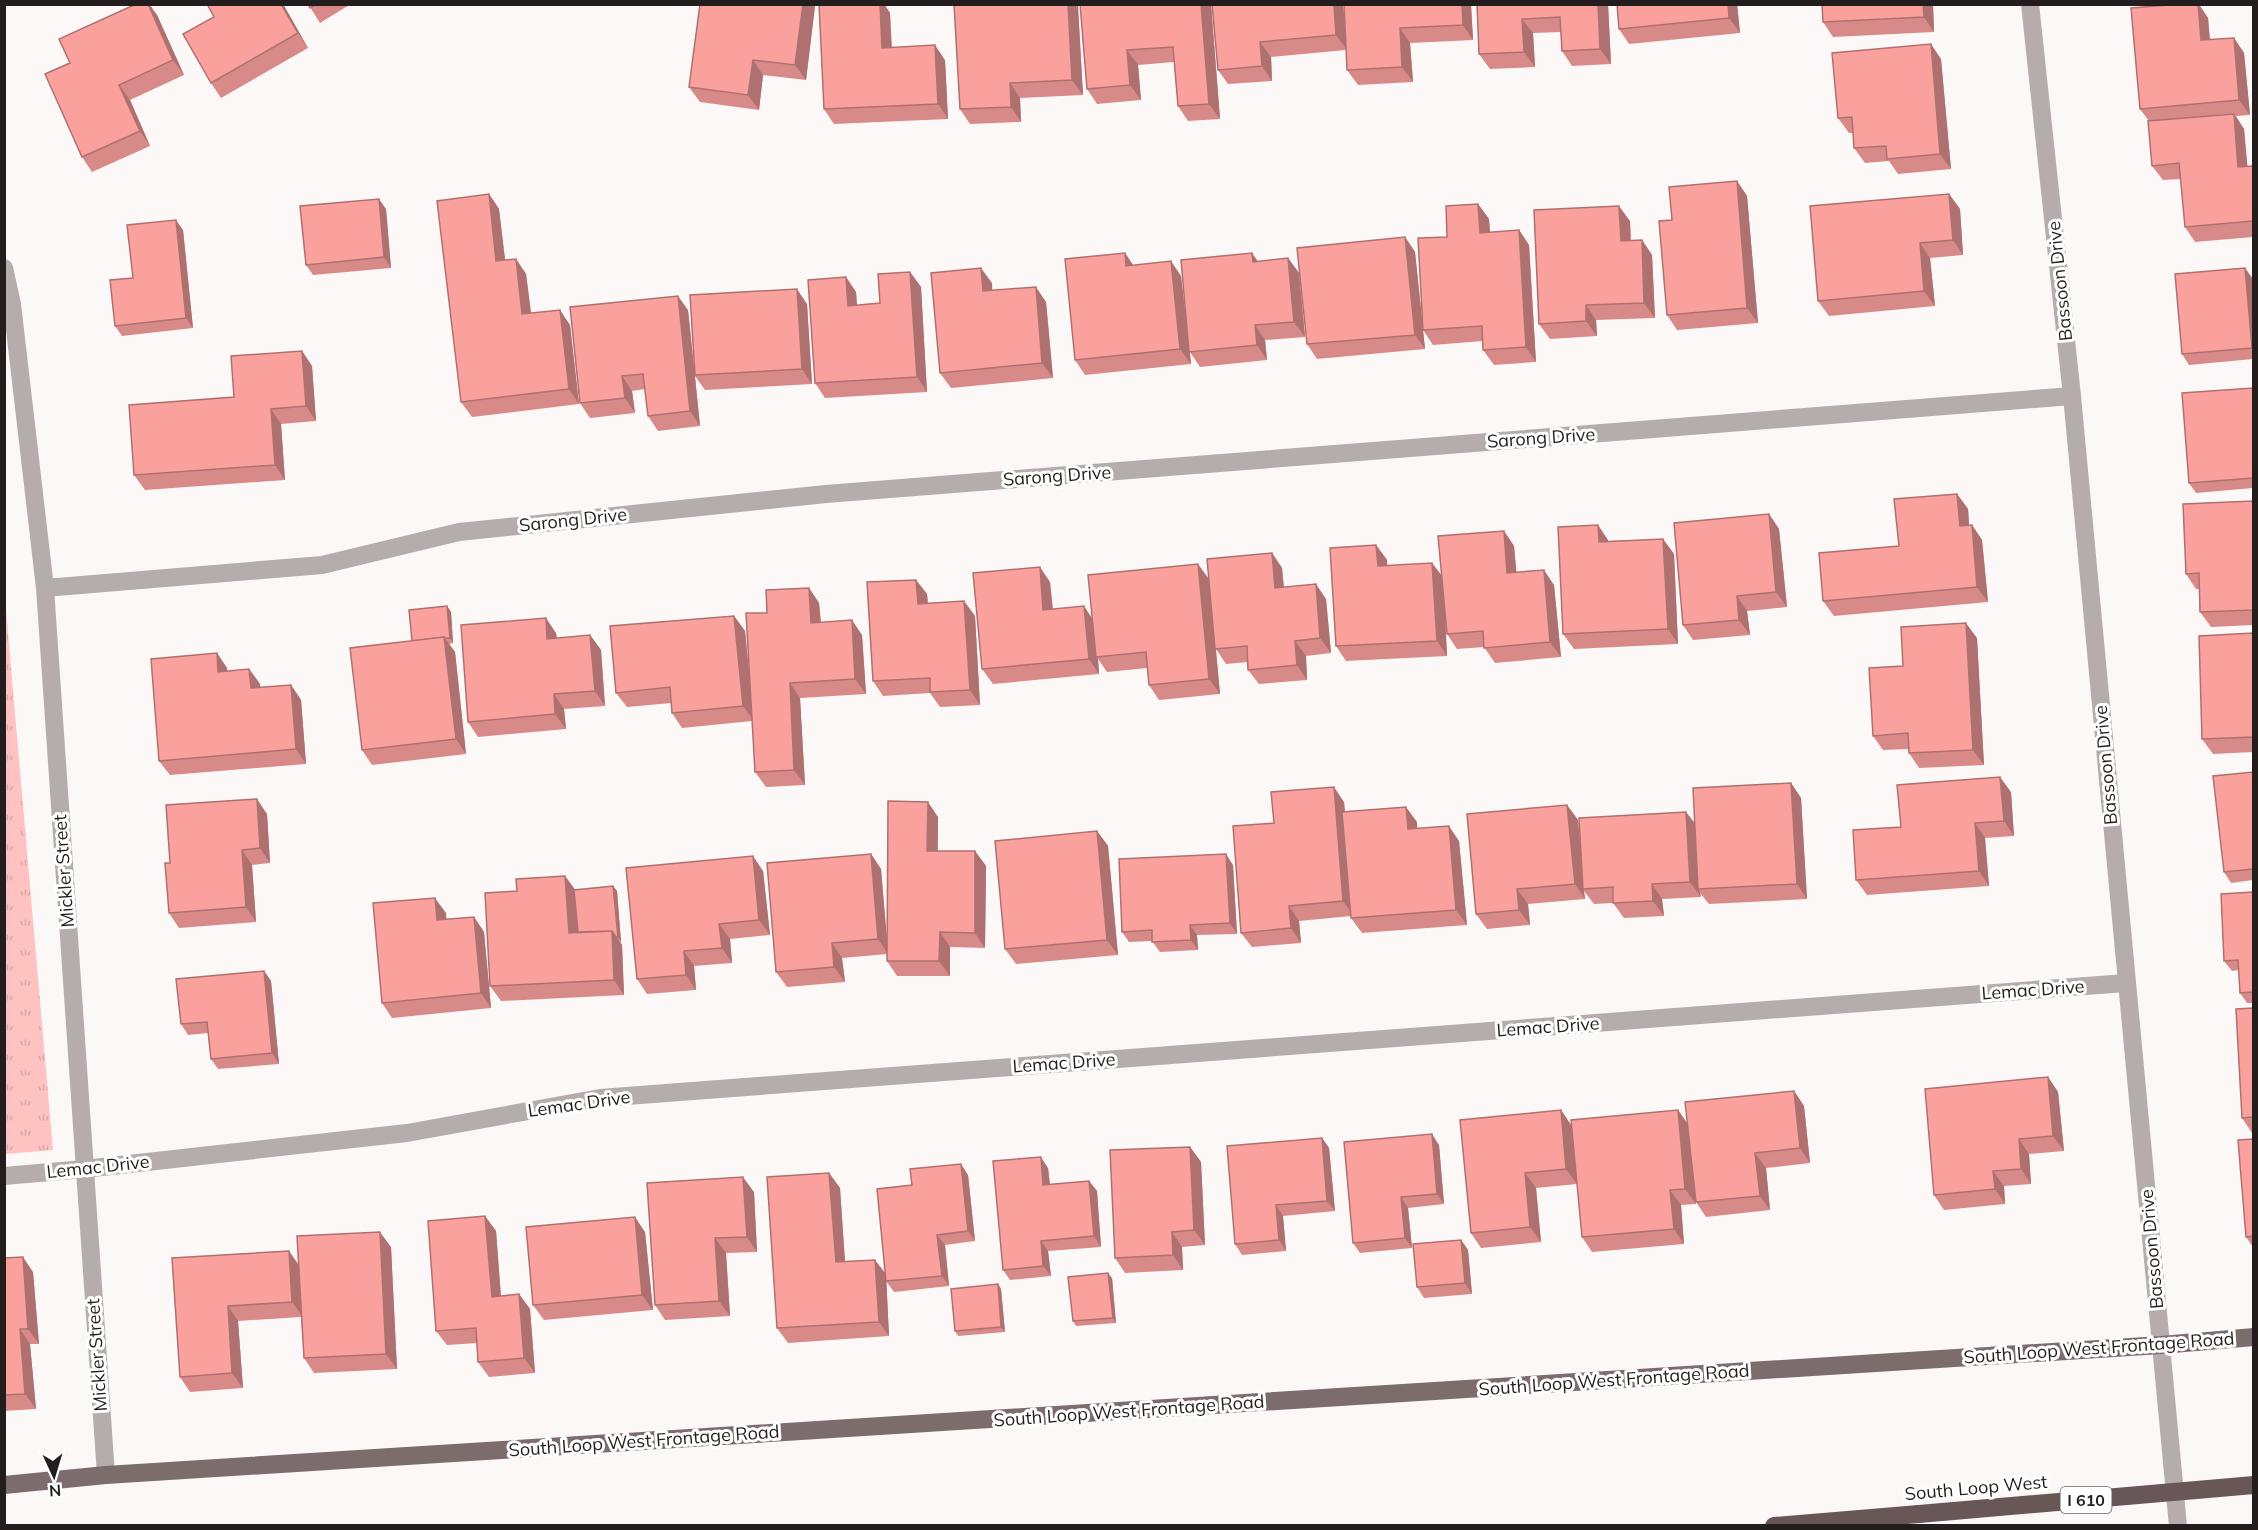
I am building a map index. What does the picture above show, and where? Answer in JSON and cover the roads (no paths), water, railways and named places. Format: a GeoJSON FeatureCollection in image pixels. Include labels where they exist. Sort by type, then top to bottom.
{"type":"FeatureCollection","features":[{"type":"Feature","properties":{"kind":"highway","name":"South Loop West"},"geometry":{"type":"LineString","coordinates":[[1774,1526],[2253,1485]]}},
{"type":"Feature","properties":{"kind":"main road","name":"South Loop West Frontage Road"},"geometry":{"type":"LineString","coordinates":[[4,1485],[106,1475],[2161,1345],[2253,1337]]}},
{"type":"Feature","properties":{"kind":"street","name":"Bassoon Drive"},"geometry":{"type":"LineString","coordinates":[[2030,4],[2072,396],[2178,1526]]}},
{"type":"Feature","properties":{"kind":"street","name":"Mickler Street"},"geometry":{"type":"LineString","coordinates":[[4,268],[12,304],[45,588],[106,1475]]}},
{"type":"Feature","properties":{"kind":"street","name":"Sarong Drive"},"geometry":{"type":"LineString","coordinates":[[45,588],[322,565],[459,532],[826,494],[2072,396]]}},
{"type":"Feature","properties":{"kind":"street","name":"Lemac Drive"},"geometry":{"type":"LineString","coordinates":[[4,1176],[407,1133],[600,1098],[2126,983]]}}]}
